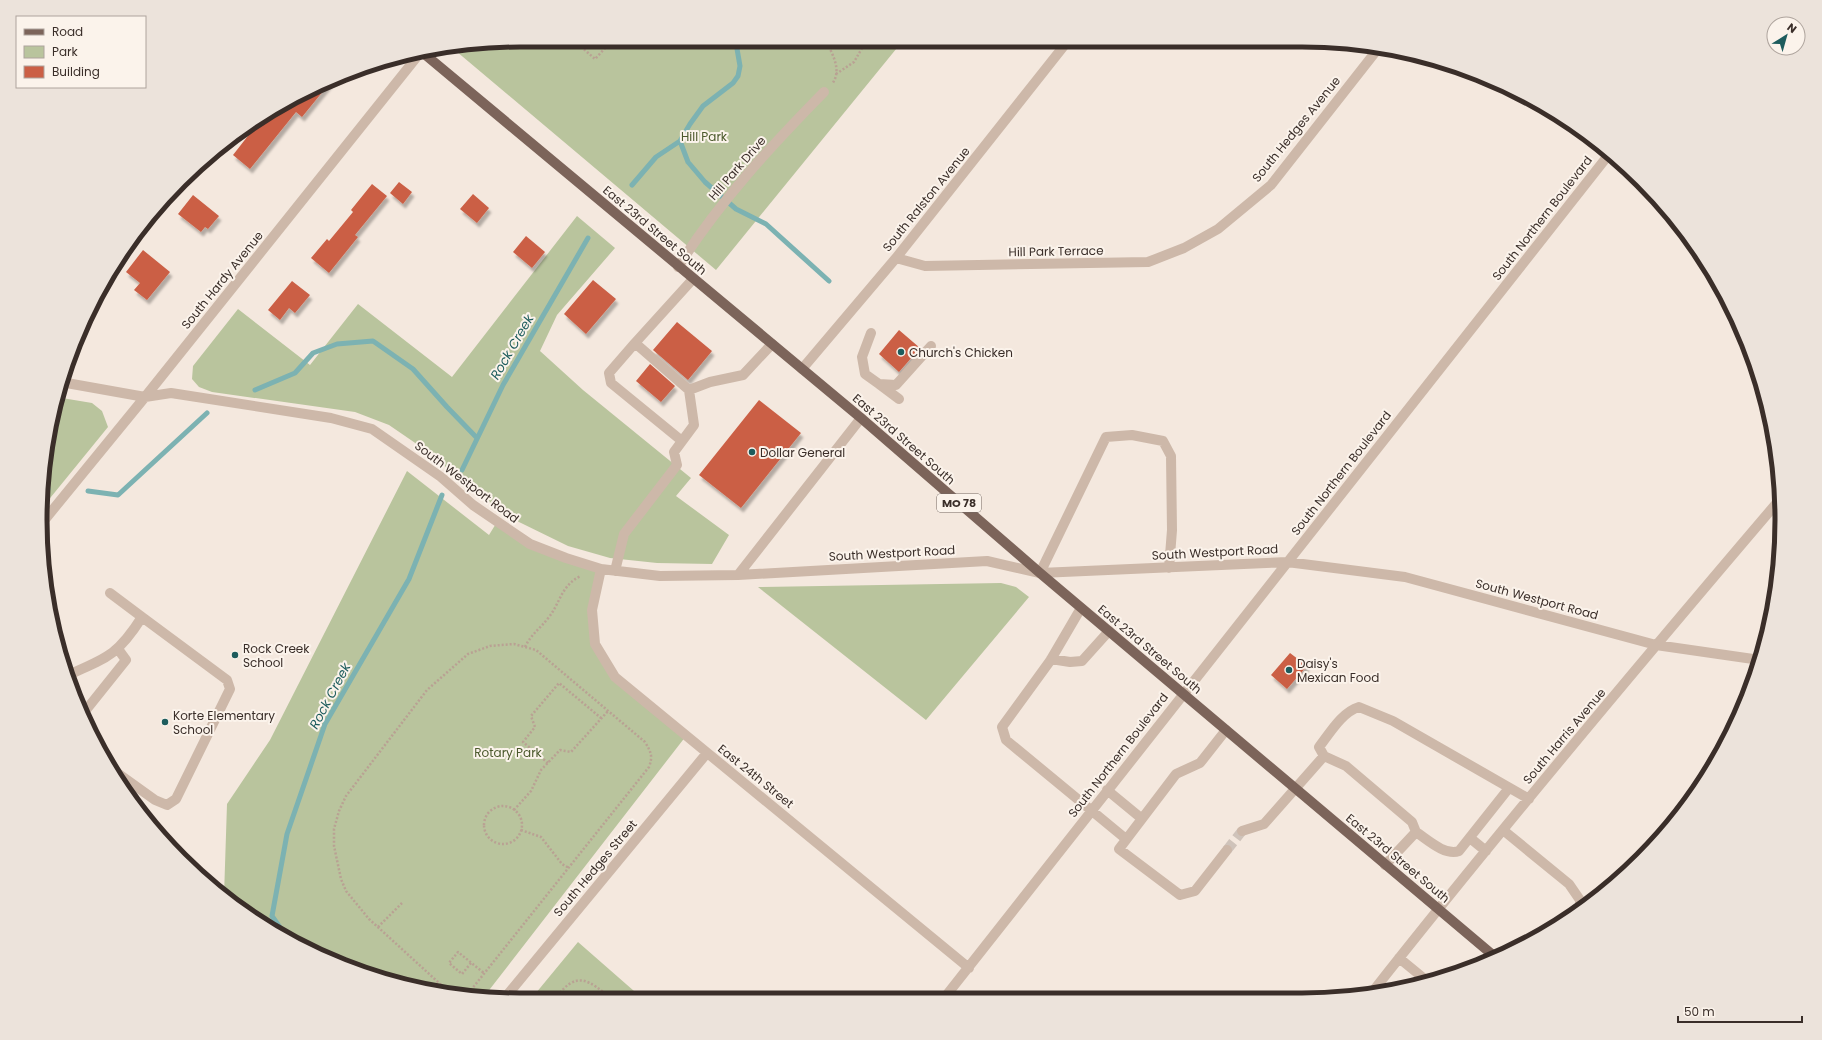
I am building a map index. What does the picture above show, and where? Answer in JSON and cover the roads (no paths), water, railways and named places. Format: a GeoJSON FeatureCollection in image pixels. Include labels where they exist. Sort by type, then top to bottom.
{"type":"FeatureCollection","features":[{"type":"Feature","properties":{"kind":"main road","name":"East 23rd Street South"},"geometry":{"type":"LineString","coordinates":[[425,57],[802,369],[1108,631],[1490,954]]}},
{"type":"Feature","properties":{"kind":"street","name":"South Ralston Avenue"},"geometry":{"type":"LineString","coordinates":[[802,369],[896,258],[1063,47]]}},
{"type":"Feature","properties":{"kind":"street","name":"South Hedges Avenue"},"geometry":{"type":"LineString","coordinates":[[1211,233],[1271,185],[1375,53]]}},
{"type":"Feature","properties":{"kind":"street","name":"South Hardy Avenue"},"geometry":{"type":"LineString","coordinates":[[47,517],[416,59]]}},
{"type":"Feature","properties":{"kind":"street","name":"Hill Park Drive"},"geometry":{"type":"LineString","coordinates":[[678,267],[697,238],[731,193],[824,92]]}},
{"type":"Feature","properties":{"kind":"street","name":"South Northern Boulevard"},"geometry":{"type":"LineString","coordinates":[[947,993],[969,968],[1107,790],[1606,158]]}},
{"type":"Feature","properties":{"kind":"street","name":"Hill Park Terrace"},"geometry":{"type":"LineString","coordinates":[[896,258],[925,266],[1148,262],[1184,248],[1211,233]]}},
{"type":"Feature","properties":{"kind":"street"},"geometry":{"type":"LineString","coordinates":[[682,441],[610,383],[609,373],[693,279]]}},
{"type":"Feature","properties":{"kind":"street"},"geometry":{"type":"LineString","coordinates":[[871,333],[862,357],[865,374],[899,399]]}},
{"type":"Feature","properties":{"kind":"street"},"geometry":{"type":"LineString","coordinates":[[615,571],[624,534],[677,465],[674,452],[694,425],[689,390],[635,343]]}},
{"type":"Feature","properties":{"kind":"street"},"geometry":{"type":"LineString","coordinates":[[689,390],[710,382],[744,375],[772,344]]}},
{"type":"Feature","properties":{"kind":"street"},"geometry":{"type":"LineString","coordinates":[[879,384],[896,385],[931,346]]}},
{"type":"Feature","properties":{"kind":"street","name":"South Westport Road"},"geometry":{"type":"LineString","coordinates":[[67,383],[145,397],[171,393],[331,418],[372,429],[441,477],[473,505],[530,544],[566,558],[600,574],[615,571],[660,576],[738,575],[987,561],[1040,573],[1287,562],[1405,578],[1656,645],[1754,659]]}},
{"type":"Feature","properties":{"kind":"street"},"geometry":{"type":"LineString","coordinates":[[738,575],[860,418]]}},
{"type":"Feature","properties":{"kind":"street"},"geometry":{"type":"LineString","coordinates":[[1040,573],[1106,437],[1132,435],[1163,441],[1171,456],[1172,530],[1169,568]]}},
{"type":"Feature","properties":{"kind":"street","name":"South Harris Avenue"},"geometry":{"type":"LineString","coordinates":[[1376,987],[1528,799],[1775,506]]}},
{"type":"Feature","properties":{"kind":"street","name":"East 24th Street"},"geometry":{"type":"LineString","coordinates":[[600,574],[592,610],[595,644],[615,677],[969,968]]}},
{"type":"Feature","properties":{"kind":"street"},"geometry":{"type":"LineString","coordinates":[[110,593],[227,680],[230,689],[176,799],[167,805],[155,800],[123,777]]}},
{"type":"Feature","properties":{"kind":"street"},"geometry":{"type":"LineString","coordinates":[[1081,608],[1051,659],[1002,727],[1006,740],[1126,839]]}},
{"type":"Feature","properties":{"kind":"street"},"geometry":{"type":"LineString","coordinates":[[72,673],[108,657],[118,649],[142,617]]}},
{"type":"Feature","properties":{"kind":"street"},"geometry":{"type":"LineString","coordinates":[[1051,659],[1070,662],[1082,661],[1108,631]]}},
{"type":"Feature","properties":{"kind":"street"},"geometry":{"type":"LineString","coordinates":[[87,709],[126,660],[118,649]]}},
{"type":"Feature","properties":{"kind":"street"},"geometry":{"type":"LineString","coordinates":[[1510,788],[1459,851],[1453,853],[1445,851],[1416,832],[1412,822],[1346,766],[1324,756],[1318,747],[1345,714],[1358,706],[1393,721],[1510,788],[1528,799]]}},
{"type":"Feature","properties":{"kind":"street"},"geometry":{"type":"LineString","coordinates":[[1226,730],[1200,763],[1176,774],[1141,818],[1119,849],[1180,895],[1195,891],[1228,850]]}},
{"type":"Feature","properties":{"kind":"street","name":"South Hedges Street"},"geometry":{"type":"LineString","coordinates":[[509,993],[707,753]]}},
{"type":"Feature","properties":{"kind":"street"},"geometry":{"type":"LineString","coordinates":[[1242,831],[1264,824],[1324,756]]}},
{"type":"Feature","properties":{"kind":"street"},"geometry":{"type":"LineString","coordinates":[[1107,790],[1141,818]]}},
{"type":"Feature","properties":{"kind":"street"},"geometry":{"type":"LineString","coordinates":[[1503,830],[1568,884],[1580,900],[1580,902]]}},
{"type":"Feature","properties":{"kind":"street"},"geometry":{"type":"LineString","coordinates":[[1385,864],[1416,832]]}},
{"type":"Feature","properties":{"kind":"street"},"geometry":{"type":"LineString","coordinates":[[1470,838],[1486,851]]}},
{"type":"Feature","properties":{"kind":"street"},"geometry":{"type":"LineString","coordinates":[[1399,958],[1423,977]]}},
{"type":"Feature","properties":{"kind":"waterway","name":"Rock Creek"},"geometry":{"type":"LineString","coordinates":[[632,185],[656,157],[680,141],[703,106],[733,83],[738,76],[740,66],[737,47]]}},
{"type":"Feature","properties":{"kind":"waterway"},"geometry":{"type":"LineString","coordinates":[[680,141],[688,162],[705,182],[736,209],[766,224],[829,281]]}},
{"type":"Feature","properties":{"kind":"waterway","name":"Rock Creek"},"geometry":{"type":"LineString","coordinates":[[462,470],[503,385],[588,238]]}},
{"type":"Feature","properties":{"kind":"waterway"},"geometry":{"type":"LineString","coordinates":[[255,390],[295,373],[313,353],[337,344],[373,341],[413,369],[477,438]]}},
{"type":"Feature","properties":{"kind":"waterway"},"geometry":{"type":"LineString","coordinates":[[88,491],[118,495],[207,413]]}},
{"type":"Feature","properties":{"kind":"waterway","name":"Rock Creek"},"geometry":{"type":"LineString","coordinates":[[281,928],[272,916],[287,834],[325,724],[409,579],[442,495]]}},
{"type":"Feature","properties":{"kind":"tunnel"},"geometry":{"type":"LineString","coordinates":[[1227,850],[1242,831]]}},
{"type":"Feature","properties":{"kind":"place","name":"Church's Chicken"},"geometry":{"type":"Point","coordinates":[901,352]}},
{"type":"Feature","properties":{"kind":"place","name":"Dollar General"},"geometry":{"type":"Point","coordinates":[752,452]}},
{"type":"Feature","properties":{"kind":"place","name":"Rock Creek School"},"geometry":{"type":"Point","coordinates":[235,655]}},
{"type":"Feature","properties":{"kind":"place","name":"Daisy's Mexican Food"},"geometry":{"type":"Point","coordinates":[1289,670]}},
{"type":"Feature","properties":{"kind":"place","name":"Korte Elementary School"},"geometry":{"type":"Point","coordinates":[165,722]}},
{"type":"Feature","properties":{"kind":"park label","name":"Hill Park"},"geometry":{"type":"Point","coordinates":[704,136]}},
{"type":"Feature","properties":{"kind":"park label","name":"Rotary Park"},"geometry":{"type":"Point","coordinates":[508,752]}}]}
